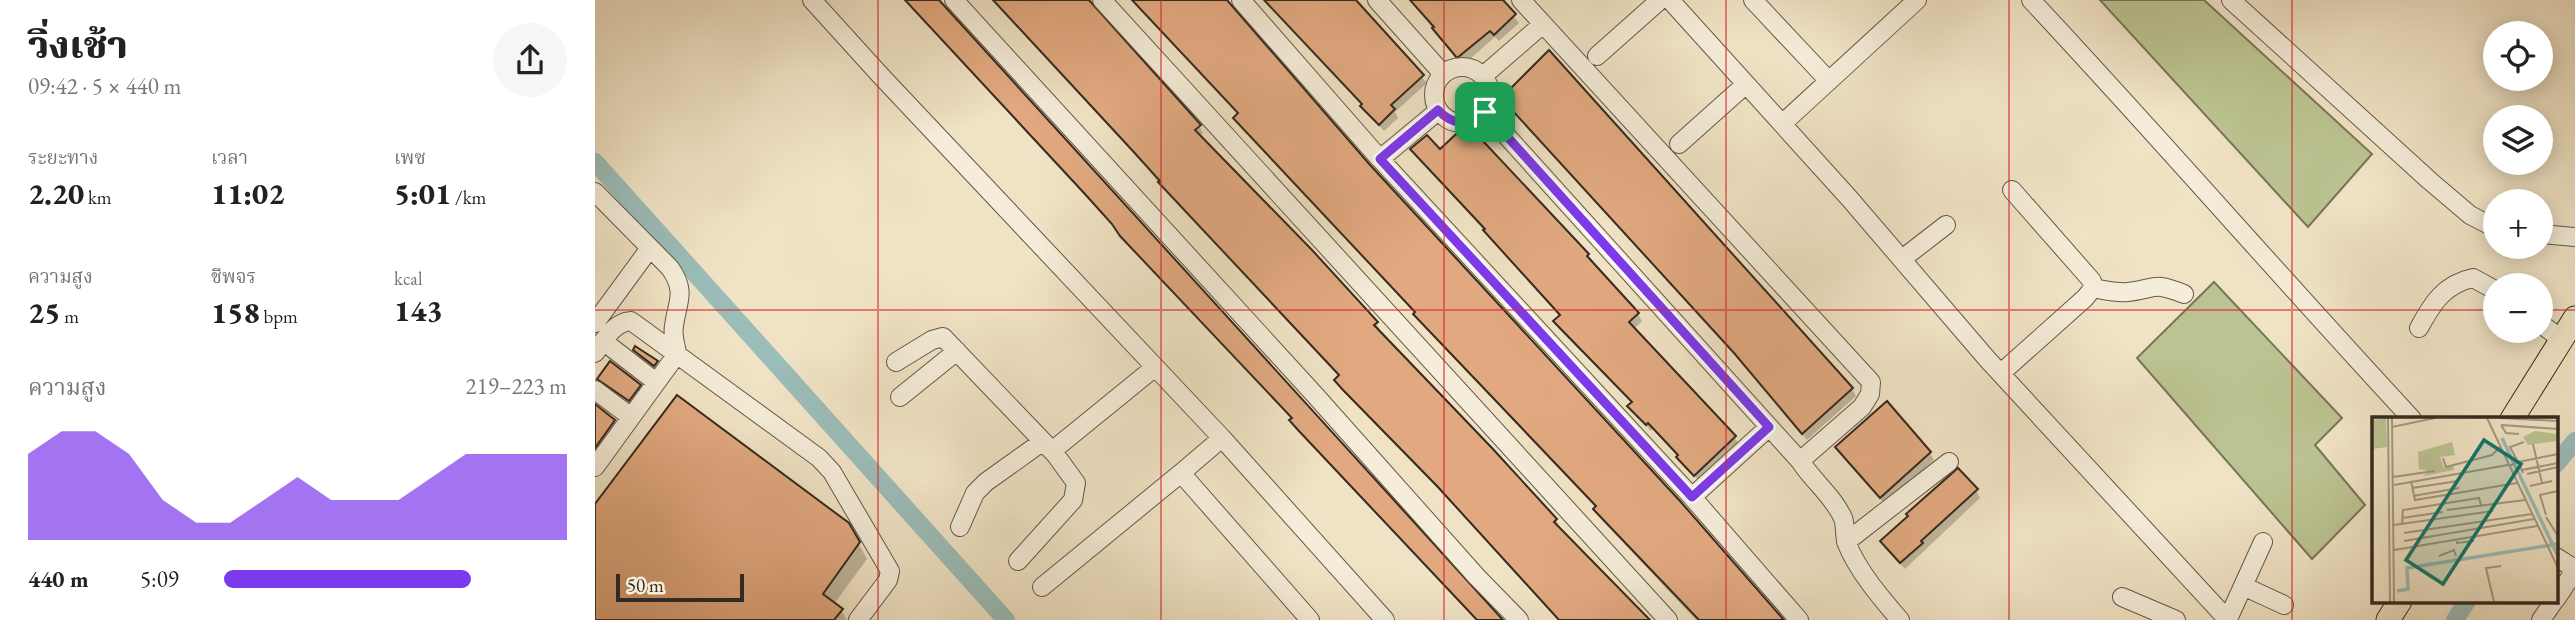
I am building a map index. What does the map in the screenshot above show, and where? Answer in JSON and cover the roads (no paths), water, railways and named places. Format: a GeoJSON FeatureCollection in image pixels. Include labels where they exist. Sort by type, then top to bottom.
{"type":"FeatureCollection","features":[{"type":"Feature","properties":{"kind":"main road"},"geometry":{"type":"LineString","coordinates":[[2513,417],[2575,318]]}},
{"type":"Feature","properties":{"kind":"main road"},"geometry":{"type":"LineString","coordinates":[[2388,620],[2399,602]]}},
{"type":"Feature","properties":{"kind":"street"},"geometry":{"type":"LineString","coordinates":[[812,0],[1222,438],[1385,620]]}},
{"type":"Feature","properties":{"kind":"street"},"geometry":{"type":"LineString","coordinates":[[954,0],[1519,620]]}},
{"type":"Feature","properties":{"kind":"street"},"geometry":{"type":"LineString","coordinates":[[1103,0],[1668,620]]}},
{"type":"Feature","properties":{"kind":"street"},"geometry":{"type":"LineString","coordinates":[[1241,0],[1380,159],[1692,497],[1800,620]]}},
{"type":"Feature","properties":{"kind":"street"},"geometry":{"type":"LineString","coordinates":[[1377,0],[1443,74]]}},
{"type":"Feature","properties":{"kind":"street"},"geometry":{"type":"LineString","coordinates":[[1521,0],[1871,382],[1871,394],[1862,407],[1800,461]]}},
{"type":"Feature","properties":{"kind":"street"},"geometry":{"type":"LineString","coordinates":[[1597,56],[1660,0]]}},
{"type":"Feature","properties":{"kind":"street"},"geometry":{"type":"LineString","coordinates":[[1670,0],[2001,373],[2228,620],[2263,542]]}},
{"type":"Feature","properties":{"kind":"street"},"geometry":{"type":"LineString","coordinates":[[1753,0],[1829,81]]}},
{"type":"Feature","properties":{"kind":"street"},"geometry":{"type":"LineString","coordinates":[[1781,124],[1829,81],[1896,7],[1917,0]]}},
{"type":"Feature","properties":{"kind":"street"},"geometry":{"type":"LineString","coordinates":[[2031,0],[2169,148],[2282,279],[2410,417]]}},
{"type":"Feature","properties":{"kind":"street"},"geometry":{"type":"LineString","coordinates":[[2231,0],[2430,181],[2470,215],[2483,222]]}},
{"type":"Feature","properties":{"kind":"street"},"geometry":{"type":"LineString","coordinates":[[1483,76],[1543,24]]}},
{"type":"Feature","properties":{"kind":"street"},"geometry":{"type":"LineString","coordinates":[[1463,67],[1474,69],[1483,76],[1490,93],[1485,112],[1467,123],[1456,123],[1446,118],[1438,110],[1434,92],[1443,74],[1463,67]]}},
{"type":"Feature","properties":{"kind":"street"},"geometry":{"type":"LineString","coordinates":[[1679,144],[1745,85]]}},
{"type":"Feature","properties":{"kind":"street"},"geometry":{"type":"LineString","coordinates":[[1380,159],[1438,110]]}},
{"type":"Feature","properties":{"kind":"street"},"geometry":{"type":"LineString","coordinates":[[1485,112],[1833,501],[1844,520],[1846,542],[1885,603],[1900,620]]}},
{"type":"Feature","properties":{"kind":"street"},"geometry":{"type":"LineString","coordinates":[[2001,373],[2093,288],[2092,281],[2012,190]]}},
{"type":"Feature","properties":{"kind":"street"},"geometry":{"type":"LineString","coordinates":[[595,192],[670,268],[681,291],[673,327],[677,354],[631,417],[601,445],[595,467]]}},
{"type":"Feature","properties":{"kind":"street"},"geometry":{"type":"LineString","coordinates":[[1902,259],[1947,225]]}},
{"type":"Feature","properties":{"kind":"street"},"geometry":{"type":"LineString","coordinates":[[2553,235],[2575,237]]}},
{"type":"Feature","properties":{"kind":"street"},"geometry":{"type":"LineString","coordinates":[[595,323],[650,248]]}},
{"type":"Feature","properties":{"kind":"street"},"geometry":{"type":"LineString","coordinates":[[2419,328],[2432,304],[2454,284],[2473,278],[2483,283]]}},
{"type":"Feature","properties":{"kind":"street"},"geometry":{"type":"LineString","coordinates":[[2093,288],[2128,292],[2163,286],[2184,294]]}},
{"type":"Feature","properties":{"kind":"street"},"geometry":{"type":"LineString","coordinates":[[656,382],[599,347],[616,327],[628,321],[634,323],[810,450],[832,472],[890,571],[883,586],[858,620]]}},
{"type":"Feature","properties":{"kind":"street"},"geometry":{"type":"LineString","coordinates":[[2553,334],[2561,340]]}},
{"type":"Feature","properties":{"kind":"street"},"geometry":{"type":"LineString","coordinates":[[897,362],[943,337],[1047,446],[1076,482],[1073,500],[1018,561]]}},
{"type":"Feature","properties":{"kind":"street"},"geometry":{"type":"LineString","coordinates":[[900,397],[957,351]]}},
{"type":"Feature","properties":{"kind":"street"},"geometry":{"type":"LineString","coordinates":[[960,527],[975,493],[986,482],[1047,446],[1154,368]]}},
{"type":"Feature","properties":{"kind":"street"},"geometry":{"type":"LineString","coordinates":[[595,390],[631,417]]}},
{"type":"Feature","properties":{"kind":"street"},"geometry":{"type":"LineString","coordinates":[[1692,497],[1769,427]]}},
{"type":"Feature","properties":{"kind":"street"},"geometry":{"type":"LineString","coordinates":[[1042,587],[1222,438]]}},
{"type":"Feature","properties":{"kind":"street"},"geometry":{"type":"LineString","coordinates":[[1846,542],[1949,462]]}},
{"type":"Feature","properties":{"kind":"street"},"geometry":{"type":"LineString","coordinates":[[1181,474],[1310,620]]}},
{"type":"Feature","properties":{"kind":"street"},"geometry":{"type":"LineString","coordinates":[[2557,557],[2575,570],[2557,597]]}},
{"type":"Feature","properties":{"kind":"street"},"geometry":{"type":"LineString","coordinates":[[2243,586],[2284,605]]}},
{"type":"Feature","properties":{"kind":"street"},"geometry":{"type":"LineString","coordinates":[[2122,597],[2176,620]]}},
{"type":"Feature","properties":{"kind":"street"},"geometry":{"type":"LineString","coordinates":[[2541,620],[2554,602]]}},
{"type":"Feature","properties":{"kind":"waterway"},"geometry":{"type":"LineString","coordinates":[[595,162],[1006,620]]}},
{"type":"Feature","properties":{"kind":"waterway"},"geometry":{"type":"LineString","coordinates":[[2557,463],[2575,441]]}},
{"type":"Feature","properties":{"kind":"waterway"},"geometry":{"type":"LineString","coordinates":[[2455,620],[2466,602]]}}]}
